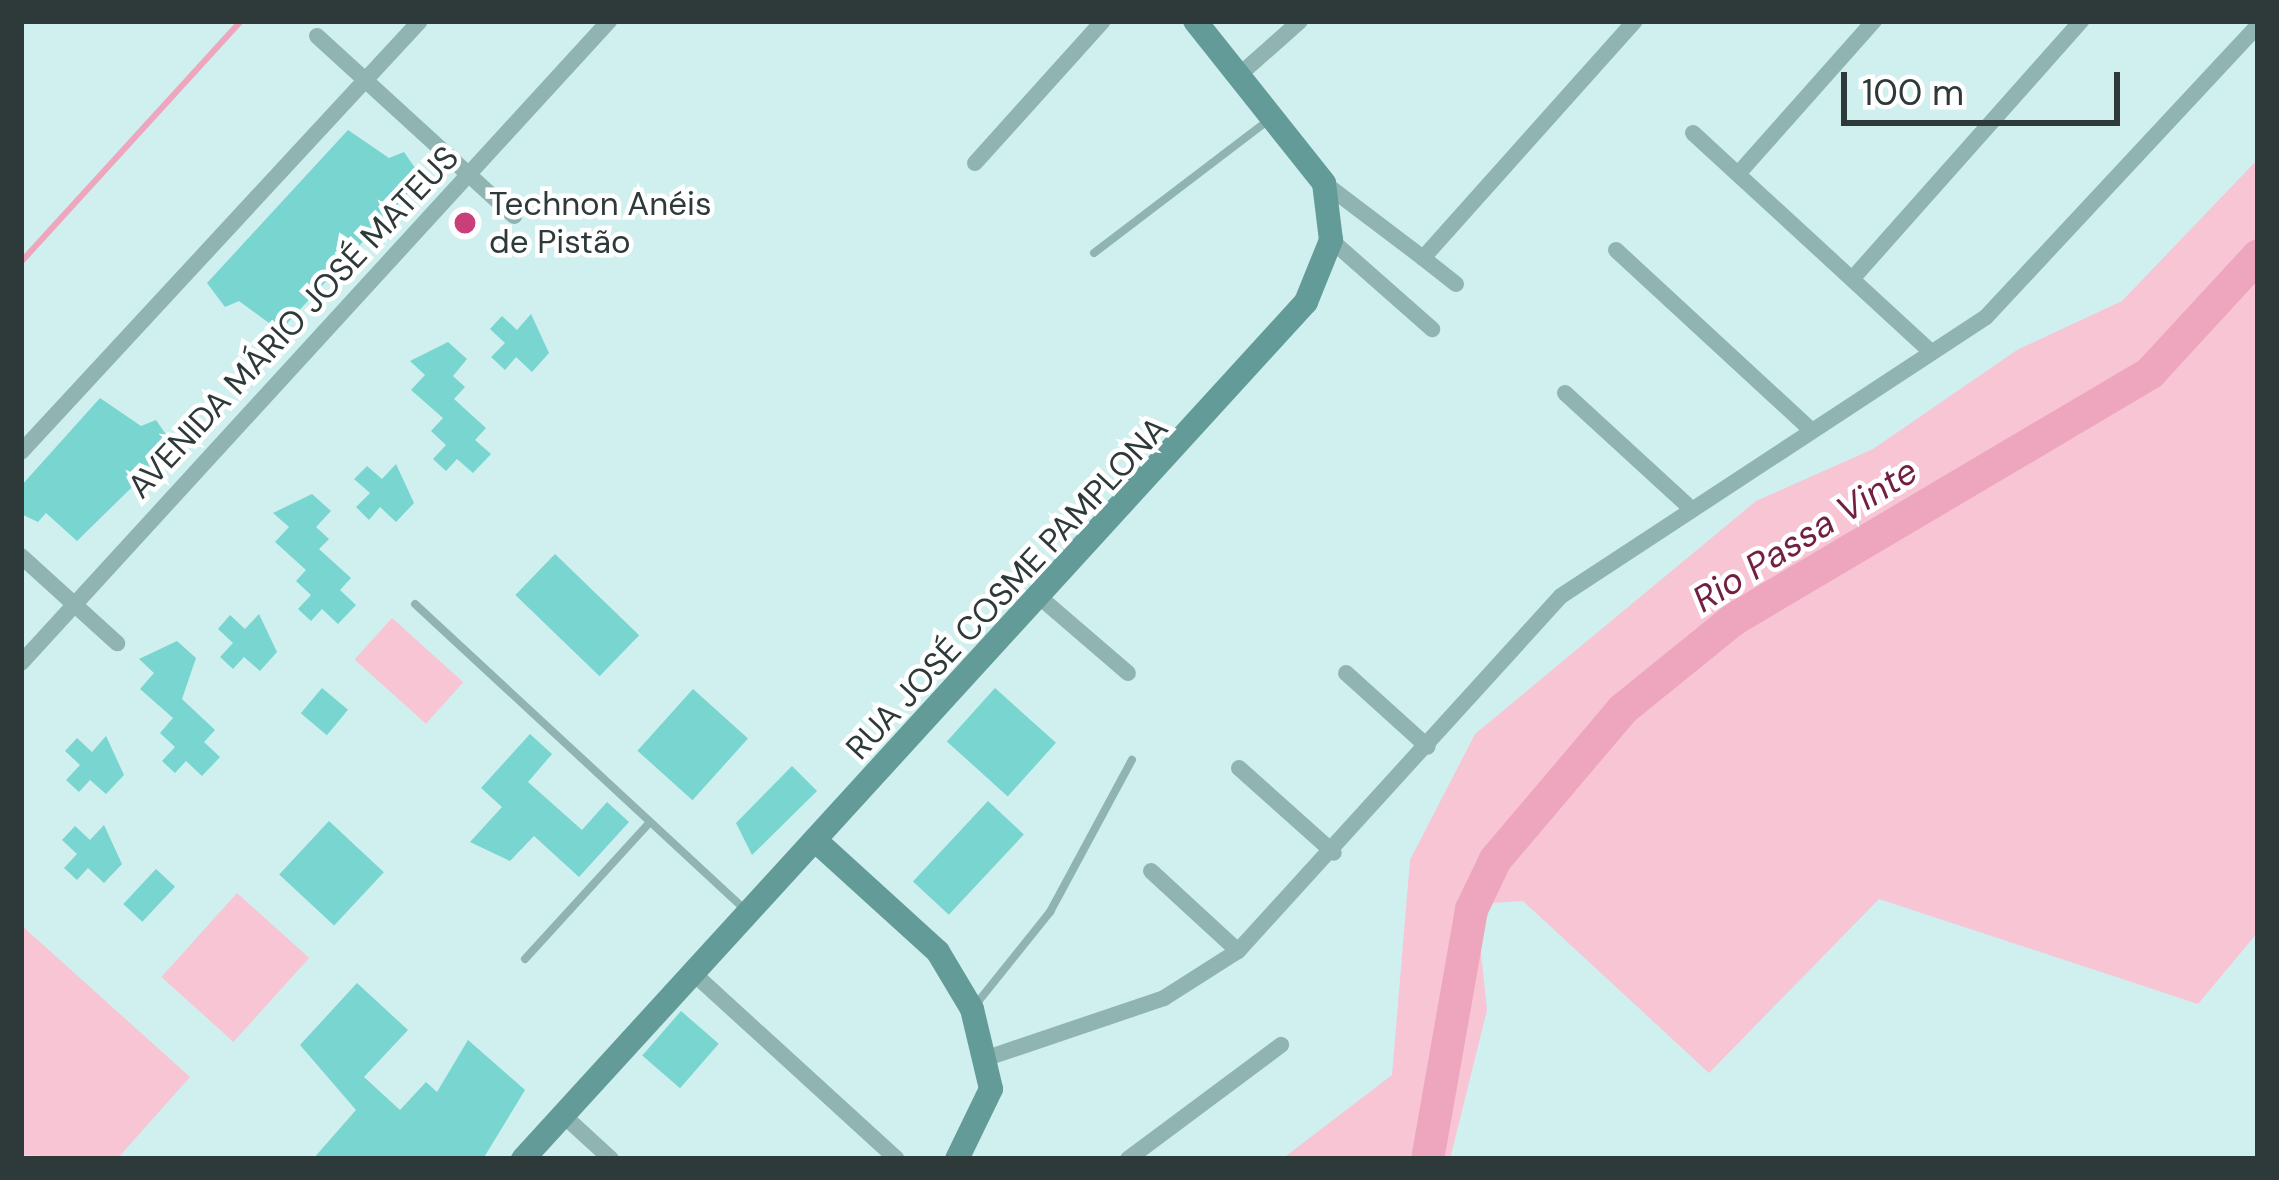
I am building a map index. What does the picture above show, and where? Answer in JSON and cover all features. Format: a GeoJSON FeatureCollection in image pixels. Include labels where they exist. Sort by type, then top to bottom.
{"type":"FeatureCollection","features":[{"type":"Feature","properties":{"kind":"main road"},"geometry":{"type":"LineString","coordinates":[[1195,21],[1324,183]]}},
{"type":"Feature","properties":{"kind":"main road","name":"RUA JOSÉ COSME PAMPLONA"},"geometry":{"type":"LineString","coordinates":[[523,1159],[1265,358],[1318,282],[1331,240],[1324,183]]}},
{"type":"Feature","properties":{"kind":"main road"},"geometry":{"type":"LineString","coordinates":[[815,841],[938,952],[972,1009],[990,1058],[987,1106],[957,1159]]}},
{"type":"Feature","properties":{"kind":"street"},"geometry":{"type":"LineString","coordinates":[[21,452],[420,21]]}},
{"type":"Feature","properties":{"kind":"street","name":"AVENIDA MÁRIO JOSÉ MATEUS"},"geometry":{"type":"LineString","coordinates":[[21,663],[609,21]]}},
{"type":"Feature","properties":{"kind":"street"},"geometry":{"type":"LineString","coordinates":[[975,163],[1103,21]]}},
{"type":"Feature","properties":{"kind":"street"},"geometry":{"type":"LineString","coordinates":[[1237,77],[1300,21]]}},
{"type":"Feature","properties":{"kind":"street"},"geometry":{"type":"LineString","coordinates":[[1423,258],[1635,21]]}},
{"type":"Feature","properties":{"kind":"street"},"geometry":{"type":"LineString","coordinates":[[1738,174],[1874,21]]}},
{"type":"Feature","properties":{"kind":"street"},"geometry":{"type":"LineString","coordinates":[[1853,278],[2081,21]]}},
{"type":"Feature","properties":{"kind":"street"},"geometry":{"type":"LineString","coordinates":[[990,1058],[1164,998],[1238,951],[1334,853],[1561,596],[1686,504],[2012,293],[2258,25]]}},
{"type":"Feature","properties":{"kind":"street"},"geometry":{"type":"LineString","coordinates":[[317,36],[514,216]]}},
{"type":"Feature","properties":{"kind":"street"},"geometry":{"type":"LineString","coordinates":[[1693,133],[1929,350]]}},
{"type":"Feature","properties":{"kind":"street"},"geometry":{"type":"LineString","coordinates":[[1324,183],[1456,284]]}},
{"type":"Feature","properties":{"kind":"street"},"geometry":{"type":"LineString","coordinates":[[1331,240],[1432,328]]}},
{"type":"Feature","properties":{"kind":"street"},"geometry":{"type":"LineString","coordinates":[[1616,250],[1807,426]]}},
{"type":"Feature","properties":{"kind":"street"},"geometry":{"type":"LineString","coordinates":[[1565,393],[1686,504]]}},
{"type":"Feature","properties":{"kind":"street"},"geometry":{"type":"LineString","coordinates":[[21,556],[117,643]]}},
{"type":"Feature","properties":{"kind":"street"},"geometry":{"type":"LineString","coordinates":[[1043,599],[1128,673]]}},
{"type":"Feature","properties":{"kind":"street"},"geometry":{"type":"LineString","coordinates":[[1346,673],[1428,747]]}},
{"type":"Feature","properties":{"kind":"street"},"geometry":{"type":"LineString","coordinates":[[1239,768],[1334,853]]}},
{"type":"Feature","properties":{"kind":"street"},"geometry":{"type":"LineString","coordinates":[[1151,871],[1238,951]]}},
{"type":"Feature","properties":{"kind":"street"},"geometry":{"type":"LineString","coordinates":[[692,972],[897,1159]]}},
{"type":"Feature","properties":{"kind":"street"},"geometry":{"type":"LineString","coordinates":[[1128,1159],[1281,1045]]}},
{"type":"Feature","properties":{"kind":"street"},"geometry":{"type":"LineString","coordinates":[[563,1114],[611,1159]]}},
{"type":"Feature","properties":{"kind":"lane"},"geometry":{"type":"LineString","coordinates":[[1094,253],[1272,117]]}},
{"type":"Feature","properties":{"kind":"lane"},"geometry":{"type":"LineString","coordinates":[[415,604],[748,912]]}},
{"type":"Feature","properties":{"kind":"lane"},"geometry":{"type":"LineString","coordinates":[[972,1009],[1050,912],[1132,760]]}},
{"type":"Feature","properties":{"kind":"lane"},"geometry":{"type":"LineString","coordinates":[[525,959],[650,822]]}},
{"type":"Feature","properties":{"kind":"shaded area"},"geometry":{"type":"Polygon","coordinates":[[[2258,159],[2258,932],[2198,1004],[1879,899],[1709,1073],[1523,901],[1493,903],[1478,924],[1487,1010],[1450,1159],[1282,1159],[1392,1075],[1410,860],[1475,734],[1756,501],[1873,449],[2017,350],[2122,301],[2258,159]]]}},
{"type":"Feature","properties":{"kind":"shaded area"},"geometry":{"type":"Polygon","coordinates":[[[392,618],[463,682],[426,724],[355,660],[392,618]]]}},
{"type":"Feature","properties":{"kind":"shaded area"},"geometry":{"type":"Polygon","coordinates":[[[237,893],[309,958],[233,1042],[161,977],[237,893]]]}},
{"type":"Feature","properties":{"kind":"shaded area"},"geometry":{"type":"Polygon","coordinates":[[[21,925],[190,1077],[117,1159],[21,1155],[21,925]]]}},
{"type":"Feature","properties":{"kind":"building"},"geometry":{"type":"Polygon","coordinates":[[[348,130],[389,158],[404,152],[422,178],[280,331],[239,301],[225,307],[207,283],[348,130]]]}},
{"type":"Feature","properties":{"kind":"building"},"geometry":{"type":"Polygon","coordinates":[[[531,314],[549,353],[532,372],[516,357],[505,370],[491,357],[505,343],[490,329],[502,316],[517,330],[531,314]]]}},
{"type":"Feature","properties":{"kind":"building"},"geometry":{"type":"Polygon","coordinates":[[[448,342],[467,359],[453,376],[465,387],[454,399],[486,428],[475,440],[491,454],[473,473],[457,459],[446,471],[433,459],[446,445],[431,431],[443,418],[411,390],[425,375],[410,361],[448,342]]]}},
{"type":"Feature","properties":{"kind":"building"},"geometry":{"type":"Polygon","coordinates":[[[100,398],[141,426],[156,420],[174,446],[77,541],[46,513],[38,522],[21,514],[21,486],[100,398]]]}},
{"type":"Feature","properties":{"kind":"building"},"geometry":{"type":"Polygon","coordinates":[[[396,464],[414,503],[396,522],[380,507],[369,520],[356,507],[370,493],[354,479],[367,466],[382,479],[396,464]]]}},
{"type":"Feature","properties":{"kind":"building"},"geometry":{"type":"Polygon","coordinates":[[[312,494],[331,511],[316,527],[329,539],[319,549],[351,578],[340,590],[356,605],[338,624],[322,609],[311,621],[298,609],[311,595],[296,581],[306,570],[275,542],[289,527],[273,513],[312,494]]]}},
{"type":"Feature","properties":{"kind":"building"},"geometry":{"type":"Polygon","coordinates":[[[555,554],[639,635],[600,676],[515,595],[555,554]]]}},
{"type":"Feature","properties":{"kind":"building"},"geometry":{"type":"Polygon","coordinates":[[[259,614],[277,652],[260,671],[244,657],[233,669],[220,657],[233,643],[218,629],[230,615],[245,629],[259,614]]]}},
{"type":"Feature","properties":{"kind":"building"},"geometry":{"type":"Polygon","coordinates":[[[177,641],[196,658],[182,699],[215,730],[204,742],[220,757],[202,776],[186,761],[175,773],[162,761],[175,747],[160,733],[173,718],[140,689],[154,673],[139,659],[177,641]]]}},
{"type":"Feature","properties":{"kind":"building"},"geometry":{"type":"Polygon","coordinates":[[[322,688],[348,710],[327,735],[301,713],[322,688]]]}},
{"type":"Feature","properties":{"kind":"building"},"geometry":{"type":"Polygon","coordinates":[[[995,688],[1056,743],[1008,796],[947,742],[995,688]]]}},
{"type":"Feature","properties":{"kind":"building"},"geometry":{"type":"Polygon","coordinates":[[[693,689],[748,739],[692,800],[637,751],[693,689]]]}},
{"type":"Feature","properties":{"kind":"building"},"geometry":{"type":"Polygon","coordinates":[[[530,734],[552,754],[528,782],[582,830],[607,802],[629,822],[579,877],[534,836],[510,861],[470,842],[502,807],[481,788],[530,734]]]}},
{"type":"Feature","properties":{"kind":"building"},"geometry":{"type":"Polygon","coordinates":[[[106,736],[124,775],[106,794],[90,780],[79,792],[66,780],[80,765],[65,751],[77,738],[92,752],[106,736]]]}},
{"type":"Feature","properties":{"kind":"building"},"geometry":{"type":"Polygon","coordinates":[[[792,766],[817,791],[752,855],[736,823],[792,766]]]}},
{"type":"Feature","properties":{"kind":"building"},"geometry":{"type":"Polygon","coordinates":[[[988,801],[1024,834],[949,915],[913,881],[988,801]]]}},
{"type":"Feature","properties":{"kind":"building"},"geometry":{"type":"Polygon","coordinates":[[[329,821],[384,872],[334,926],[279,874],[329,821]]]}},
{"type":"Feature","properties":{"kind":"building"},"geometry":{"type":"Polygon","coordinates":[[[104,825],[122,864],[104,883],[88,868],[77,880],[64,868],[77,854],[62,840],[75,826],[90,840],[104,825]]]}},
{"type":"Feature","properties":{"kind":"building"},"geometry":{"type":"Polygon","coordinates":[[[156,869],[175,887],[142,922],[123,904],[156,869]]]}},
{"type":"Feature","properties":{"kind":"building"},"geometry":{"type":"Polygon","coordinates":[[[357,983],[408,1030],[364,1077],[400,1110],[426,1082],[437,1092],[468,1040],[525,1090],[483,1159],[313,1159],[356,1110],[300,1045],[357,983]]]}},
{"type":"Feature","properties":{"kind":"building"},"geometry":{"type":"Polygon","coordinates":[[[681,1011],[719,1044],[680,1088],[642,1056],[681,1011]]]}},
{"type":"Feature","properties":{"kind":"waterway"},"geometry":{"type":"LineString","coordinates":[[21,262],[241,21]]}},
{"type":"Feature","properties":{"kind":"waterway","name":"Rio Passa Vinte"},"geometry":{"type":"LineString","coordinates":[[1427,1159],[1471,909],[1495,859],[1622,709],[1733,619],[2150,372],[2258,255]]}},
{"type":"Feature","properties":{"kind":"place","name":"Technon Anéis de Pistão"},"geometry":{"type":"Point","coordinates":[465,223]}}]}
